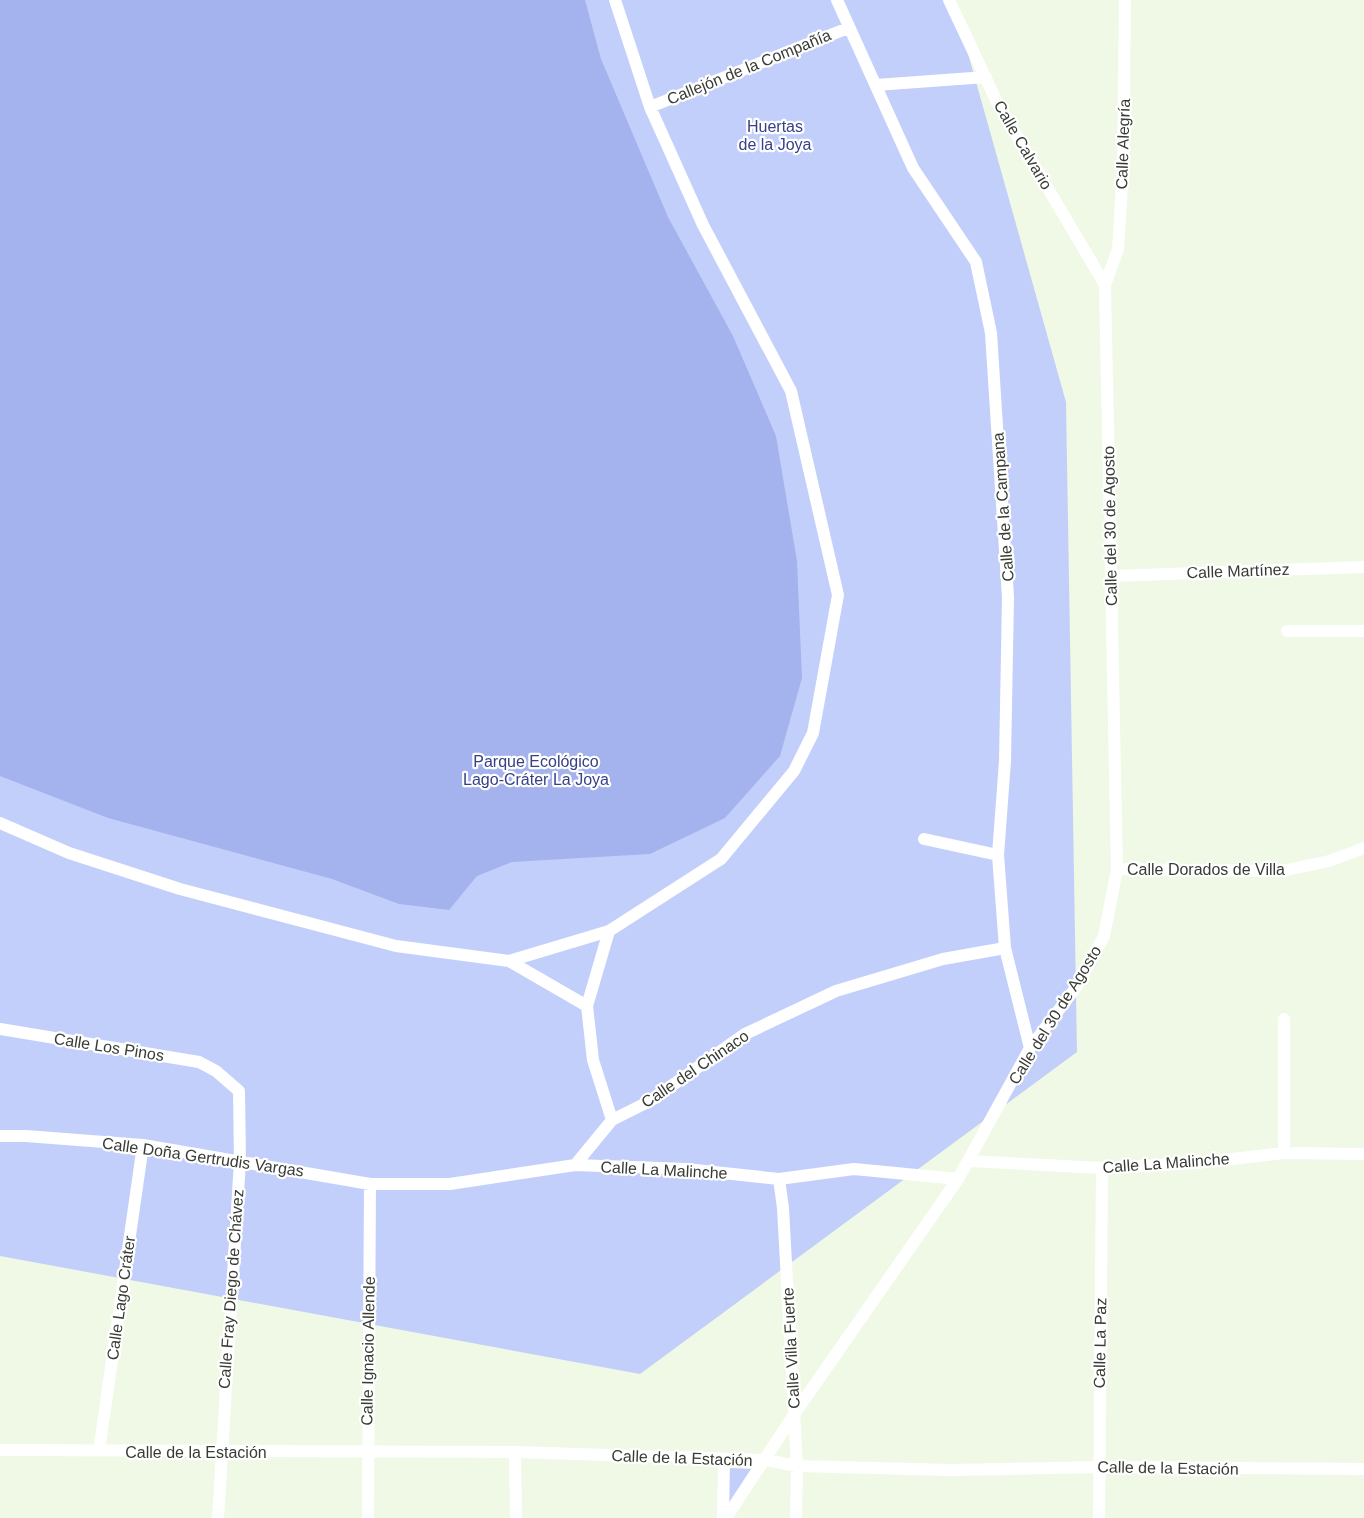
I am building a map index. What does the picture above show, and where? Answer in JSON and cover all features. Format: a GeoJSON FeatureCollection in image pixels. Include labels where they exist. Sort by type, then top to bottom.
{"type":"FeatureCollection","features":[{"type":"Feature","properties":{"kind":"street"},"geometry":{"type":"LineString","coordinates":[[509,961],[609,932],[721,859],[794,771],[813,733],[838,595],[791,391],[703,225],[650,107],[615,0]]}},
{"type":"Feature","properties":{"kind":"street","name":"Calle de la Campana"},"geometry":{"type":"LineString","coordinates":[[837,0],[913,168],[976,262],[992,333],[1008,597],[1005,761],[998,855],[1005,948],[1030,1048]]}},
{"type":"Feature","properties":{"kind":"street","name":"Calle Calvario"},"geometry":{"type":"LineString","coordinates":[[949,0],[1028,158],[1059,204],[1082,250],[1105,285]]}},
{"type":"Feature","properties":{"kind":"street","name":"Calle Alegría"},"geometry":{"type":"LineString","coordinates":[[1105,285],[1118,249],[1124,115],[1125,0]]}},
{"type":"Feature","properties":{"kind":"street","name":"Callejón de la Compañía"},"geometry":{"type":"LineString","coordinates":[[650,107],[848,28]]}},
{"type":"Feature","properties":{"kind":"street"},"geometry":{"type":"LineString","coordinates":[[876,85],[986,77]]}},
{"type":"Feature","properties":{"kind":"street","name":"Calle del 30 de Agosto"},"geometry":{"type":"LineString","coordinates":[[725,1518],[958,1179],[1030,1048],[1077,986],[1104,936],[1117,869],[1105,285]]}},
{"type":"Feature","properties":{"kind":"street","name":"Calle Martínez"},"geometry":{"type":"LineString","coordinates":[[1111,576],[1364,567]]}},
{"type":"Feature","properties":{"kind":"street"},"geometry":{"type":"LineString","coordinates":[[1287,631],[1364,631]]}},
{"type":"Feature","properties":{"kind":"street"},"geometry":{"type":"LineString","coordinates":[[0,823],[69,853],[180,889],[396,946],[509,961],[587,1006]]}},
{"type":"Feature","properties":{"kind":"street"},"geometry":{"type":"LineString","coordinates":[[924,839],[998,855]]}},
{"type":"Feature","properties":{"kind":"street","name":"Calle Dorados de Villa"},"geometry":{"type":"LineString","coordinates":[[1117,869],[1282,871],[1329,861],[1364,848]]}},
{"type":"Feature","properties":{"kind":"street"},"geometry":{"type":"LineString","coordinates":[[609,932],[587,1006],[593,1060],[612,1120]]}},
{"type":"Feature","properties":{"kind":"street","name":"Calle del Chinaco"},"geometry":{"type":"LineString","coordinates":[[575,1165],[612,1120],[650,1101],[745,1034],[836,991],[943,959],[1005,948]]}},
{"type":"Feature","properties":{"kind":"street"},"geometry":{"type":"LineString","coordinates":[[1284,1018],[1284,1153]]}},
{"type":"Feature","properties":{"kind":"street","name":"Calle Los Pinos"},"geometry":{"type":"LineString","coordinates":[[0,1029],[199,1062],[216,1071]]}},
{"type":"Feature","properties":{"kind":"street","name":"Calle Fray Diego de Chávez"},"geometry":{"type":"LineString","coordinates":[[216,1071],[239,1091],[240,1161],[218,1518]]}},
{"type":"Feature","properties":{"kind":"street","name":"Calle Doña Gertrudis Vargas"},"geometry":{"type":"LineString","coordinates":[[0,1136],[142,1145],[370,1184]]}},
{"type":"Feature","properties":{"kind":"street","name":"Calle Lago Cráter"},"geometry":{"type":"LineString","coordinates":[[99,1451],[142,1145]]}},
{"type":"Feature","properties":{"kind":"street","name":"Calle La Malinche"},"geometry":{"type":"LineString","coordinates":[[969,1161],[1102,1168],[1197,1163],[1284,1153],[1364,1154]]}},
{"type":"Feature","properties":{"kind":"street","name":"Calle La Malinche"},"geometry":{"type":"LineString","coordinates":[[370,1184],[450,1184],[575,1165],[686,1168],[779,1179],[854,1169],[958,1179]]}},
{"type":"Feature","properties":{"kind":"street","name":"Calle La Paz"},"geometry":{"type":"LineString","coordinates":[[1099,1518],[1102,1168]]}},
{"type":"Feature","properties":{"kind":"street","name":"Calle Villa Fuerte"},"geometry":{"type":"LineString","coordinates":[[779,1179],[783,1208],[795,1413],[796,1518]]}},
{"type":"Feature","properties":{"kind":"street","name":"Calle Ignacio Allende"},"geometry":{"type":"LineString","coordinates":[[368,1518],[370,1184]]}},
{"type":"Feature","properties":{"kind":"street","name":"Calle de la Estación"},"geometry":{"type":"LineString","coordinates":[[0,1450],[221,1453],[515,1452],[766,1460],[797,1466],[950,1470],[1099,1467],[1364,1469]]}},
{"type":"Feature","properties":{"kind":"street"},"geometry":{"type":"LineString","coordinates":[[515,1452],[516,1518]]}},
{"type":"Feature","properties":{"kind":"street"},"geometry":{"type":"LineString","coordinates":[[724,1460],[725,1518]]}},
{"type":"Feature","properties":{"kind":"green space","name":"Parque Ecológico Lago-Cráter La Joya"},"geometry":{"type":"Polygon","coordinates":[[[0,0],[953,0],[1066,402],[1077,1052],[640,1374],[0,1256],[0,0]]]}},
{"type":"Feature","properties":{"kind":"green space"},"geometry":{"type":"Polygon","coordinates":[[[729,1468],[754,1469],[729,1507],[729,1468]]]}},
{"type":"Feature","properties":{"kind":"shaded area"},"geometry":{"type":"Polygon","coordinates":[[[0,0],[585,0],[601,59],[668,217],[733,336],[776,436],[797,561],[802,678],[780,756],[725,818],[650,854],[512,862],[477,876],[449,910],[399,904],[332,879],[108,818],[0,776],[0,0]]]}},
{"type":"Feature","properties":{"kind":"park label","name":"Huertas de la Joya"},"geometry":{"type":"Point","coordinates":[775,135]}}]}
